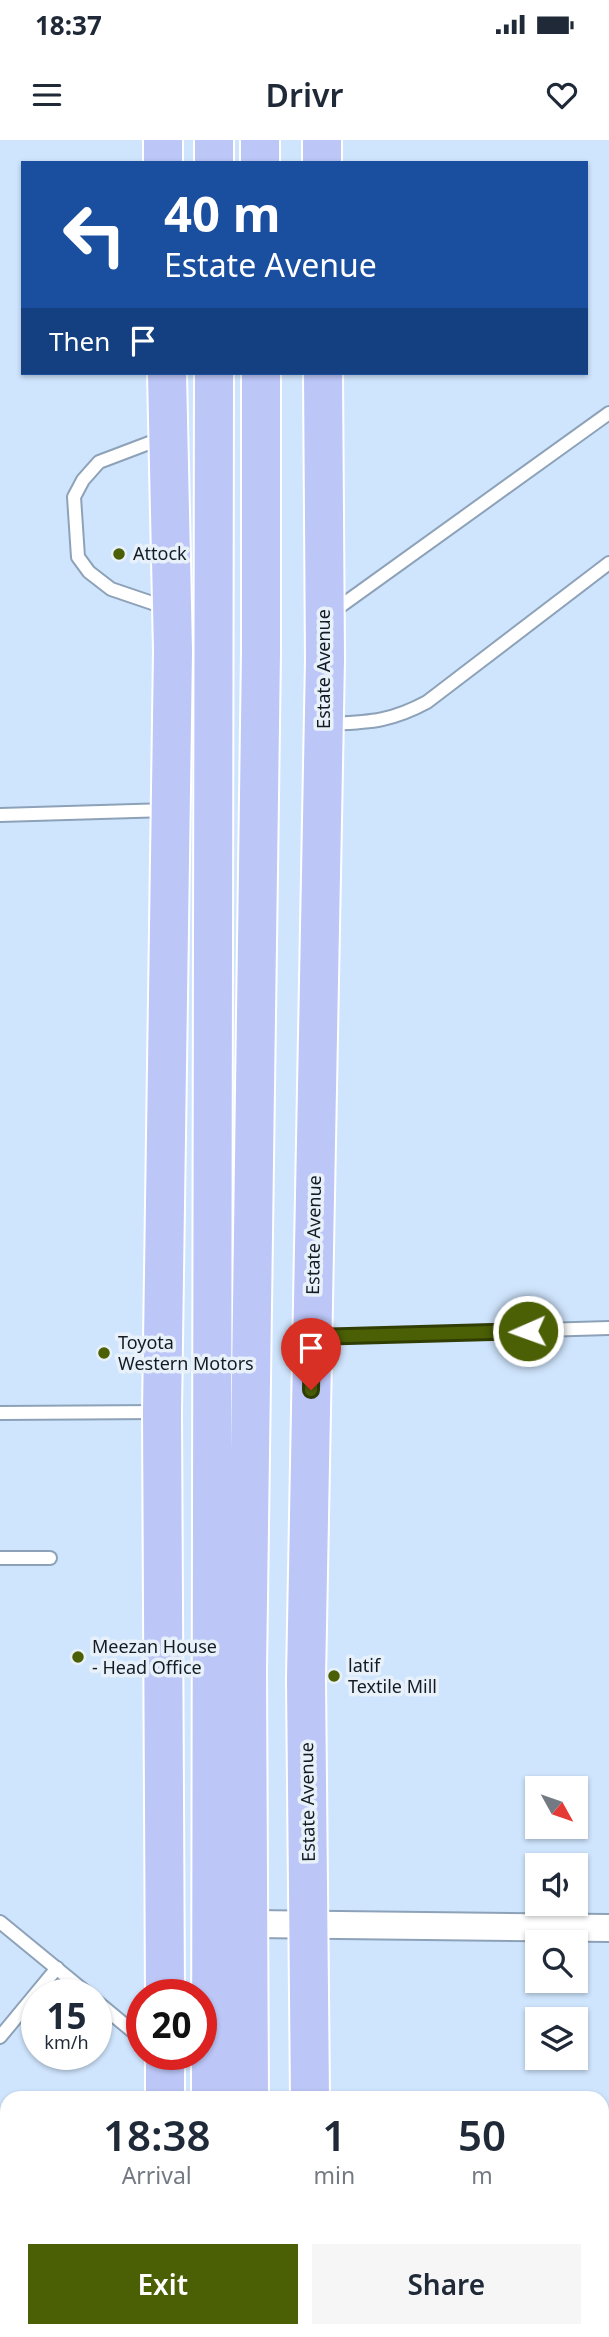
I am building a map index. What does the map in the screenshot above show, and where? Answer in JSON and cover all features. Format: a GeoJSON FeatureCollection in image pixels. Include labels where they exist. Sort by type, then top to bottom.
{"type":"FeatureCollection","features":[{"type":"Feature","properties":{"kind":"highway"},"geometry":{"type":"LineString","coordinates":[[163,140],[163,161]]}},
{"type":"Feature","properties":{"kind":"highway"},"geometry":{"type":"LineString","coordinates":[[214,140],[214,161]]}},
{"type":"Feature","properties":{"kind":"highway"},"geometry":{"type":"LineString","coordinates":[[260,140],[260,161]]}},
{"type":"Feature","properties":{"kind":"highway"},"geometry":{"type":"LineString","coordinates":[[322,140],[322,161]]}},
{"type":"Feature","properties":{"kind":"highway"},"geometry":{"type":"LineString","coordinates":[[165,1979],[162,1412],[173,651],[167,375]]}},
{"type":"Feature","properties":{"kind":"highway"},"geometry":{"type":"LineString","coordinates":[[211,2091],[215,375]]}},
{"type":"Feature","properties":{"kind":"highway"},"geometry":{"type":"LineString","coordinates":[[249,2091],[247,1671],[261,651],[261,375]]}},
{"type":"Feature","properties":{"kind":"highway","name":"Estate Avenue"},"geometry":{"type":"LineString","coordinates":[[310,2091],[306,1679],[324,724],[323,375]]}},
{"type":"Feature","properties":{"kind":"highway"},"geometry":{"type":"LineString","coordinates":[[161,2070],[164,2091]]}},
{"type":"Feature","properties":{"kind":"street"},"geometry":{"type":"LineString","coordinates":[[249,1924],[609,1928]]}},
{"type":"Feature","properties":{"kind":"lane"},"geometry":{"type":"LineString","coordinates":[[325,618],[609,413]]}},
{"type":"Feature","properties":{"kind":"lane"},"geometry":{"type":"LineString","coordinates":[[168,436],[99,462],[83,480],[74,497],[78,557],[89,572],[111,589],[171,609]]}},
{"type":"Feature","properties":{"kind":"lane"},"geometry":{"type":"LineString","coordinates":[[324,724],[379,721],[404,714],[427,702],[609,563]]}},
{"type":"Feature","properties":{"kind":"lane"},"geometry":{"type":"LineString","coordinates":[[0,816],[172,810]]}},
{"type":"Feature","properties":{"kind":"lane"},"geometry":{"type":"LineString","coordinates":[[312,1337],[609,1328]]}},
{"type":"Feature","properties":{"kind":"lane"},"geometry":{"type":"LineString","coordinates":[[0,1413],[162,1412]]}},
{"type":"Feature","properties":{"kind":"lane"},"geometry":{"type":"LineString","coordinates":[[0,1558],[50,1558]]}},
{"type":"Feature","properties":{"kind":"lane"},"geometry":{"type":"LineString","coordinates":[[0,1922],[70,1979]]}},
{"type":"Feature","properties":{"kind":"lane"},"geometry":{"type":"LineString","coordinates":[[0,2037],[57,1968]]}},
{"type":"Feature","properties":{"kind":"lane"},"geometry":{"type":"LineString","coordinates":[[112,2014],[126,2026]]}},
{"type":"Feature","properties":{"kind":"place","name":"Attock"},"geometry":{"type":"Point","coordinates":[119,554]}},
{"type":"Feature","properties":{"kind":"place","name":"Toyota Western Motors"},"geometry":{"type":"Point","coordinates":[104,1353]}},
{"type":"Feature","properties":{"kind":"place","name":"Meezan House - Head Office"},"geometry":{"type":"Point","coordinates":[78,1657]}},
{"type":"Feature","properties":{"kind":"place","name":"latif Textile Mill"},"geometry":{"type":"Point","coordinates":[334,1676]}},
{"type":"Feature","properties":{"kind":"route"},"geometry":{"type":"LineString","coordinates":[[311,1390],[312,1337],[528,1331]]}}]}
